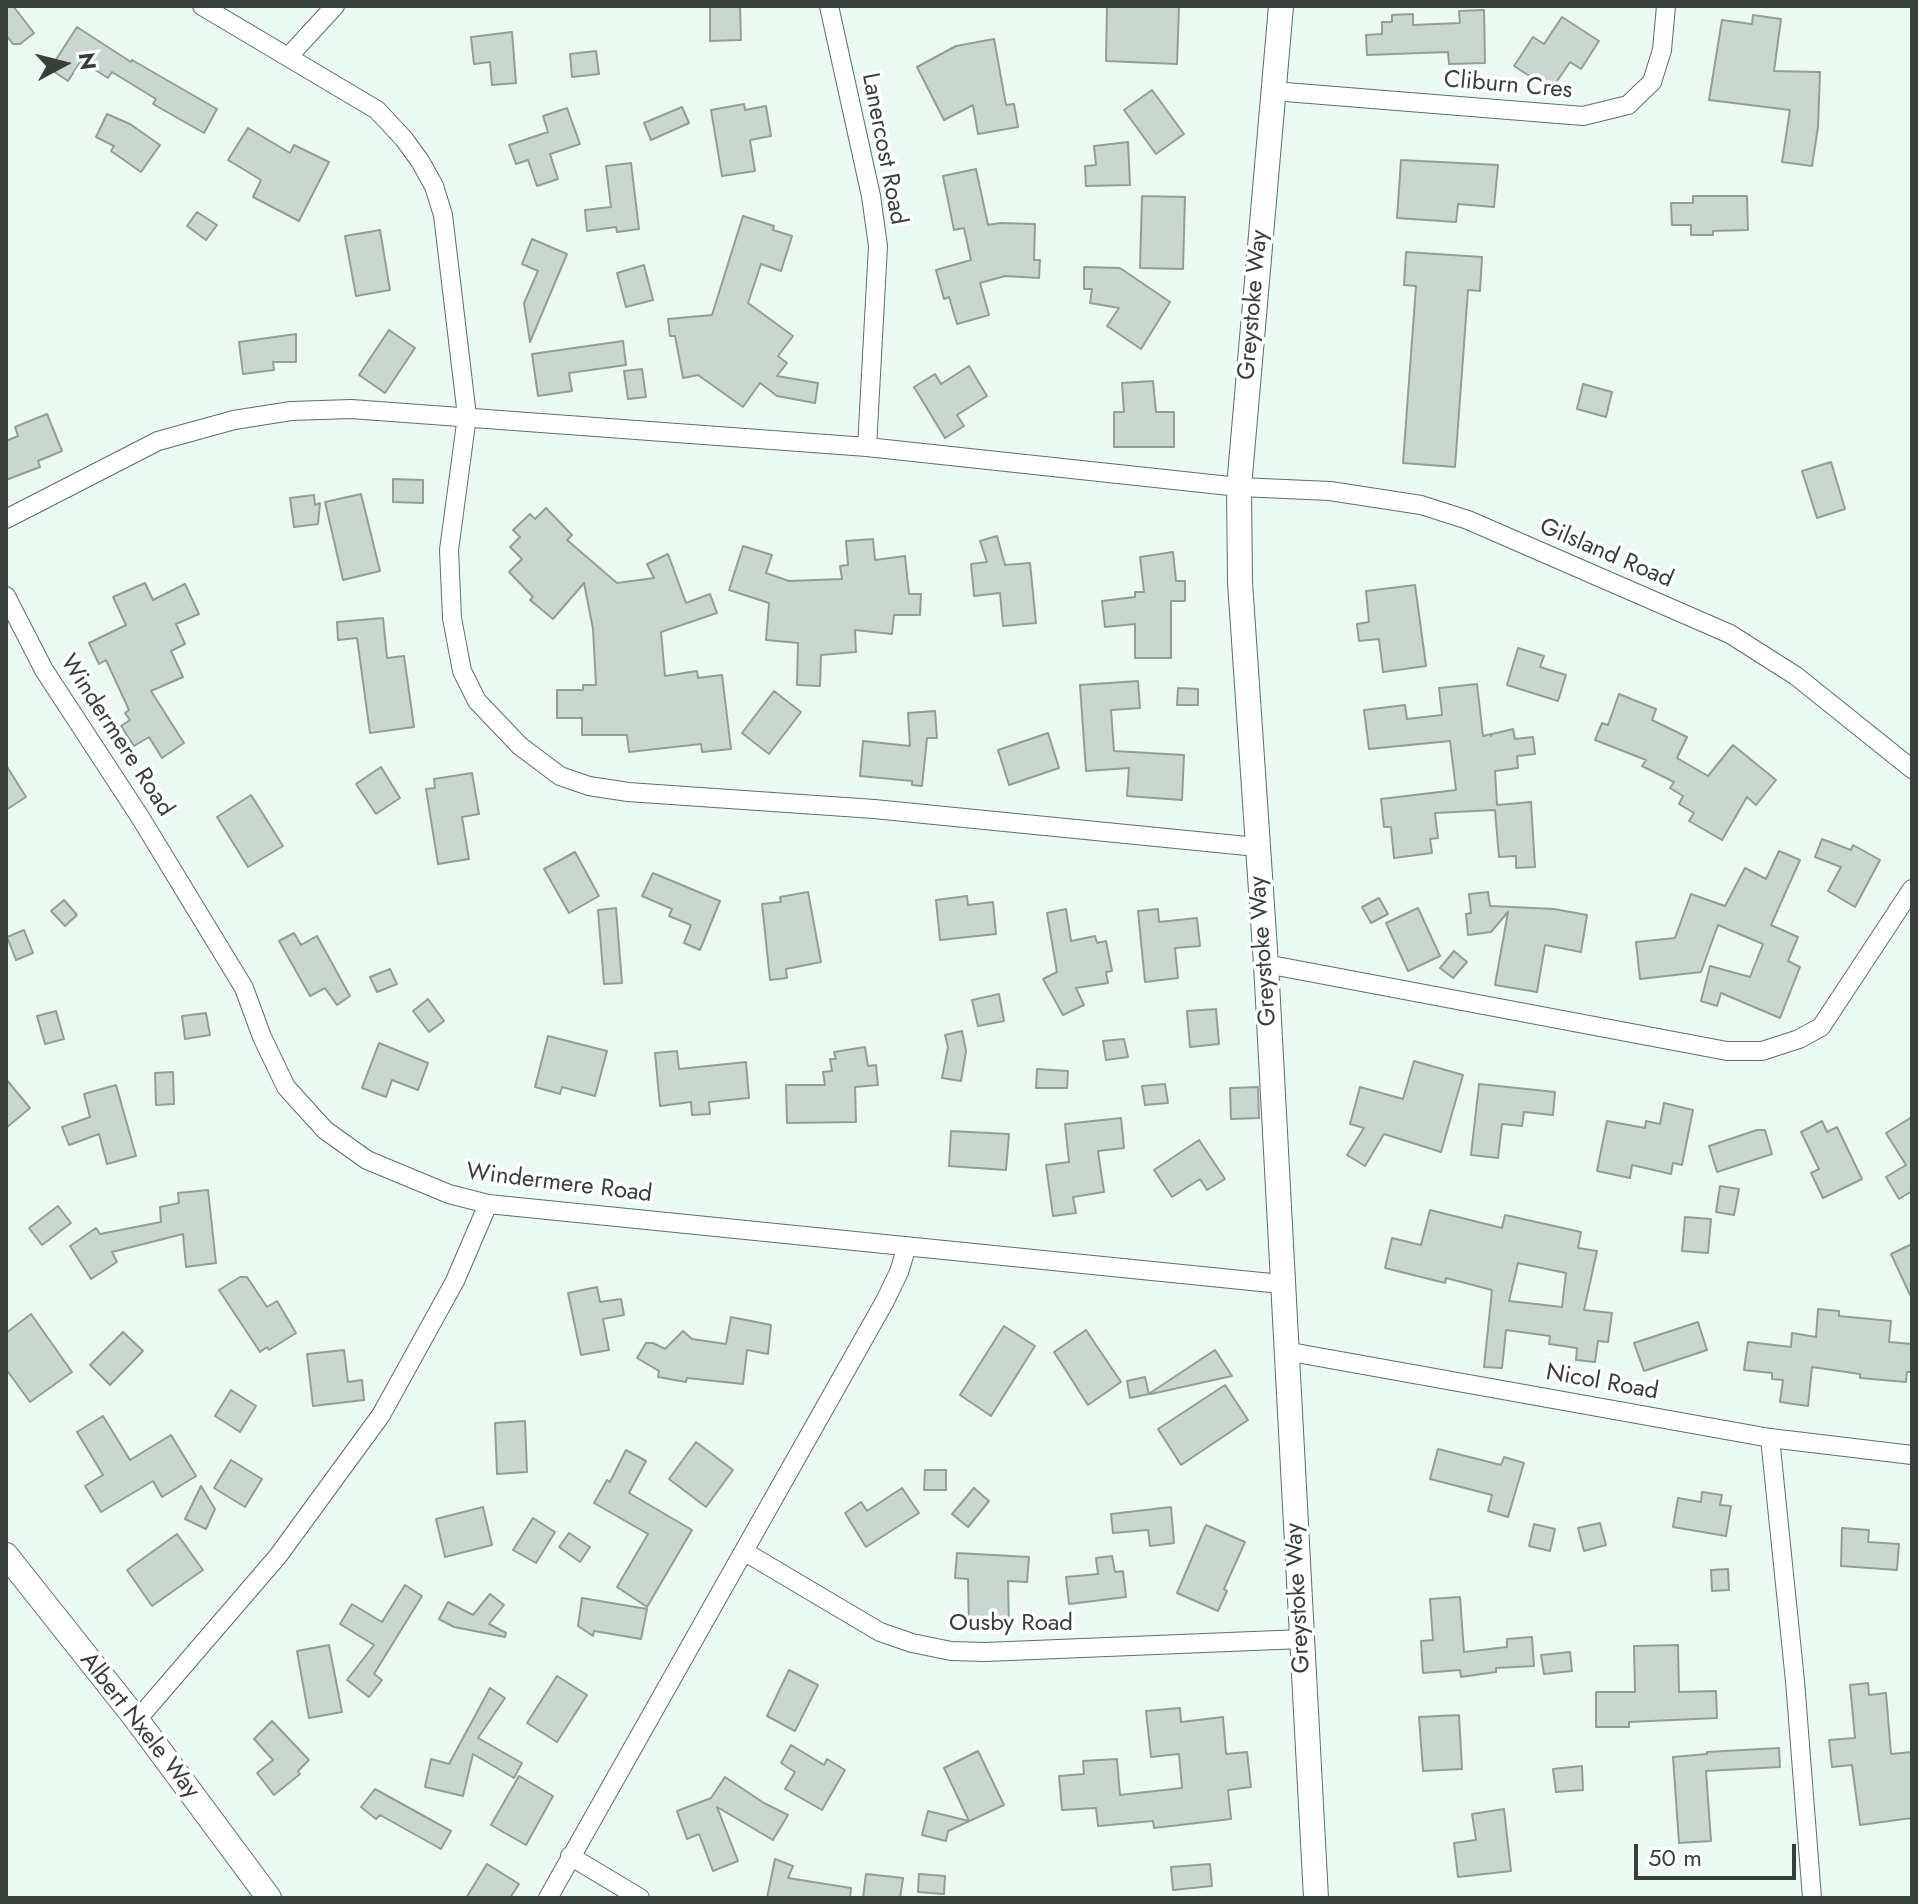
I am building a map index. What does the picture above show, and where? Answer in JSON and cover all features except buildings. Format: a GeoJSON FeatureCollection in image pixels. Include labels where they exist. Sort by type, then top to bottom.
{"type":"FeatureCollection","features":[{"type":"Feature","properties":{"kind":"street"},"geometry":{"type":"LineString","coordinates":[[202,6],[377,110],[404,139],[434,186],[443,215],[467,416],[449,550],[452,618],[462,671],[477,701],[503,730],[560,776],[589,786],[628,792],[874,809],[1257,847]]}},
{"type":"Feature","properties":{"kind":"street"},"geometry":{"type":"LineString","coordinates":[[289,56],[335,6]]}},
{"type":"Feature","properties":{"kind":"street","name":"Lanercost Road"},"geometry":{"type":"LineString","coordinates":[[829,6],[871,196],[878,246],[867,447]]}},
{"type":"Feature","properties":{"kind":"street","name":"Greystoke Way"},"geometry":{"type":"LineString","coordinates":[[1281,6],[1239,487],[1240,582],[1266,964],[1316,1898]]}},
{"type":"Feature","properties":{"kind":"street","name":"Cliburn Cres"},"geometry":{"type":"LineString","coordinates":[[1273,91],[1583,116],[1628,105],[1652,82],[1662,50],[1666,6]]}},
{"type":"Feature","properties":{"kind":"street","name":"Gilsland Road"},"geometry":{"type":"LineString","coordinates":[[6,519],[158,441],[234,420],[291,411],[351,409],[867,447],[1239,487],[1330,491],[1421,505],[1468,520],[1730,634],[1796,676],[1912,769]]}},
{"type":"Feature","properties":{"kind":"street","name":"Windermere Road"},"geometry":{"type":"LineString","coordinates":[[6,596],[44,670],[140,817],[244,988],[262,1037],[286,1087],[325,1130],[367,1160],[449,1194],[488,1204],[1281,1284]]}},
{"type":"Feature","properties":{"kind":"street"},"geometry":{"type":"LineString","coordinates":[[1266,964],[1727,1051],[1762,1051],[1799,1039],[1821,1027],[1912,889]]}},
{"type":"Feature","properties":{"kind":"street"},"geometry":{"type":"LineString","coordinates":[[137,1720],[278,1556],[381,1415],[455,1281],[488,1204]]}},
{"type":"Feature","properties":{"kind":"street"},"geometry":{"type":"LineString","coordinates":[[548,1898],[885,1301],[907,1246]]}},
{"type":"Feature","properties":{"kind":"street","name":"Nicol Road"},"geometry":{"type":"LineString","coordinates":[[1285,1351],[1770,1438],[1912,1455]]}},
{"type":"Feature","properties":{"kind":"street"},"geometry":{"type":"LineString","coordinates":[[1770,1438],[1795,1681],[1812,1898]]}},
{"type":"Feature","properties":{"kind":"street","name":"Ousby Road"},"geometry":{"type":"LineString","coordinates":[[745,1552],[880,1632],[951,1651],[1302,1639]]}},
{"type":"Feature","properties":{"kind":"street","name":"Albert Nxele Way"},"geometry":{"type":"LineString","coordinates":[[10,1569],[137,1720],[269,1898]]}},
{"type":"Feature","properties":{"kind":"street"},"geometry":{"type":"LineString","coordinates":[[570,1856],[640,1898]]}}]}
